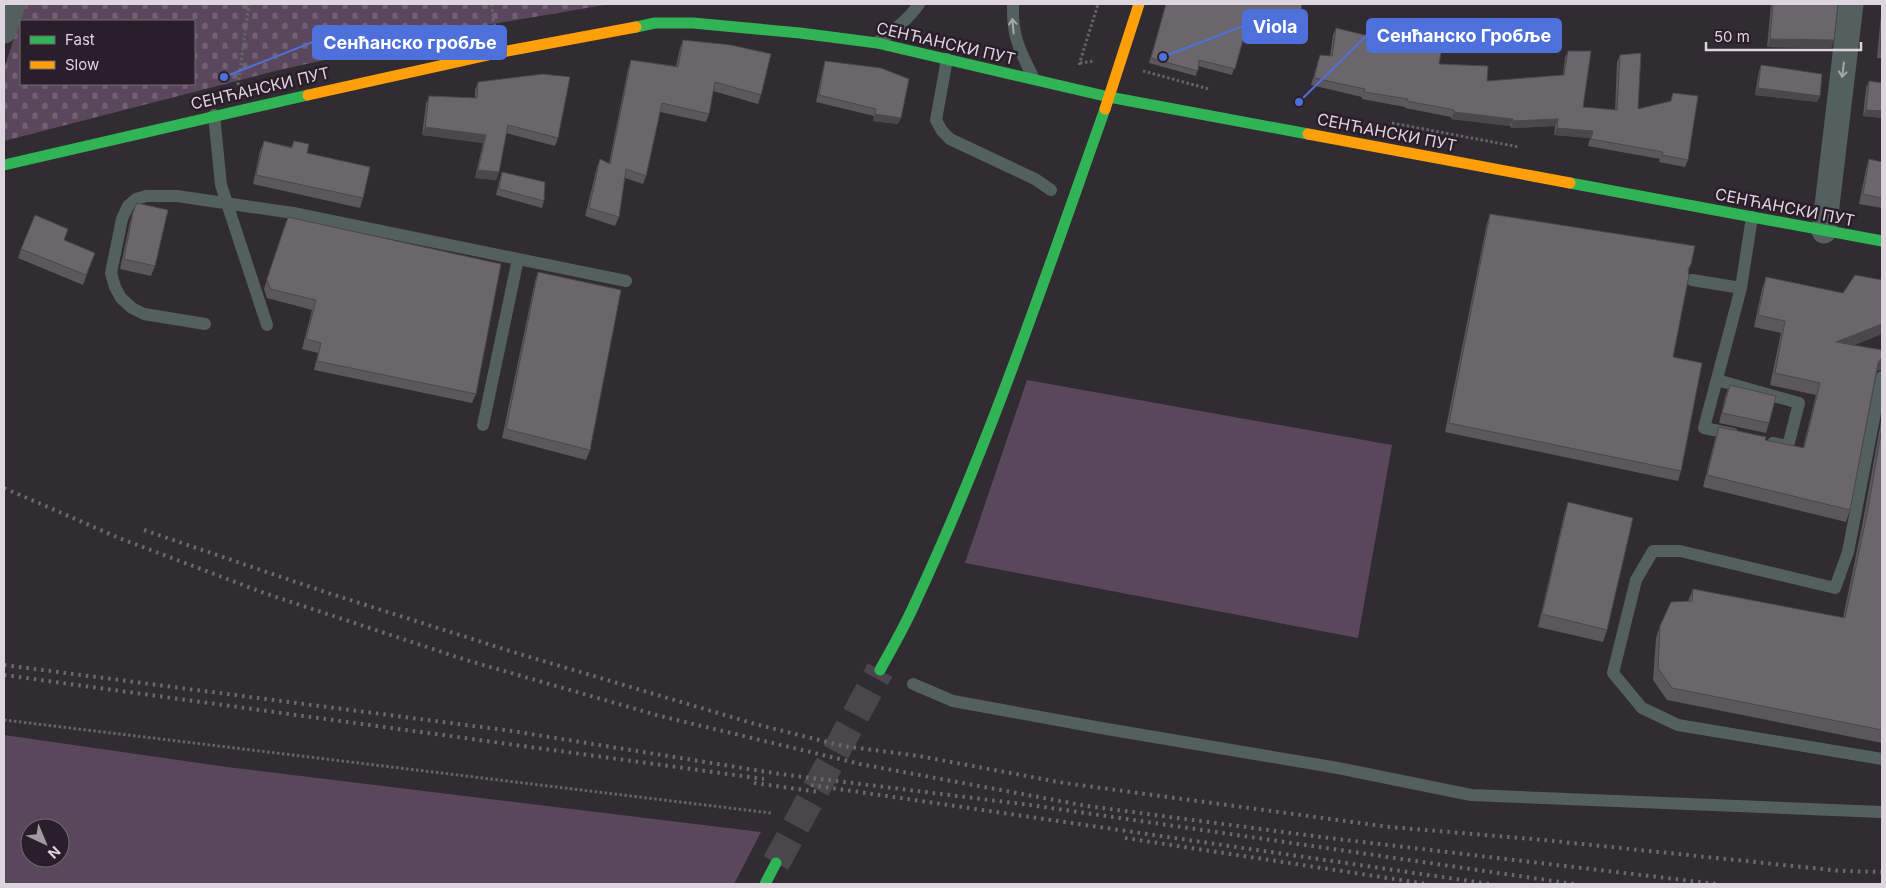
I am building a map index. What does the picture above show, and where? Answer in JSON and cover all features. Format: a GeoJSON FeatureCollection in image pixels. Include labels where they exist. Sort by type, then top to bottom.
{"type":"FeatureCollection","features":[{"type":"Feature","properties":{"kind":"main road"},"geometry":{"type":"LineString","coordinates":[[880,670],[915,604],[1024,342],[1109,97],[1139,4]]}},
{"type":"Feature","properties":{"kind":"main road","name":"СЕНЋАНСКИ ПУТ"},"geometry":{"type":"LineString","coordinates":[[4,165],[235,110],[502,52],[655,23],[693,23],[877,43],[1109,97],[1882,241]]}},
{"type":"Feature","properties":{"kind":"main road"},"geometry":{"type":"LineString","coordinates":[[764,884],[776,863]]}},
{"type":"Feature","properties":{"kind":"street"},"geometry":{"type":"LineString","coordinates":[[4,31],[13,4]]}},
{"type":"Feature","properties":{"kind":"street"},"geometry":{"type":"LineString","coordinates":[[1824,231],[1851,4]]}},
{"type":"Feature","properties":{"kind":"lane"},"geometry":{"type":"LineString","coordinates":[[877,43],[896,29],[914,12],[919,4]]}},
{"type":"Feature","properties":{"kind":"lane"},"geometry":{"type":"LineString","coordinates":[[1013,4],[1014,36],[1034,79]]}},
{"type":"Feature","properties":{"kind":"lane"},"geometry":{"type":"LineString","coordinates":[[947,60],[936,120],[942,130],[950,139],[1014,168],[1051,190]]}},
{"type":"Feature","properties":{"kind":"lane"},"geometry":{"type":"LineString","coordinates":[[214,115],[221,185],[267,325]]}},
{"type":"Feature","properties":{"kind":"lane"},"geometry":{"type":"LineString","coordinates":[[205,324],[144,314],[132,308],[120,298],[111,273],[122,220],[128,206],[136,199],[146,196],[177,196],[293,213],[626,280]]}},
{"type":"Feature","properties":{"kind":"lane"},"geometry":{"type":"LineString","coordinates":[[1741,436],[1704,428],[1741,288],[1752,217]]}},
{"type":"Feature","properties":{"kind":"lane"},"geometry":{"type":"LineString","coordinates":[[483,425],[518,259]]}},
{"type":"Feature","properties":{"kind":"lane"},"geometry":{"type":"LineString","coordinates":[[1692,280],[1741,288]]}},
{"type":"Feature","properties":{"kind":"lane"},"geometry":{"type":"LineString","coordinates":[[1882,377],[1848,552],[1835,588],[1680,552],[1653,551],[1636,580],[1613,673],[1642,708],[1678,725],[1882,759]]}},
{"type":"Feature","properties":{"kind":"lane"},"geometry":{"type":"LineString","coordinates":[[1717,380],[1799,403],[1788,446],[1760,440]]}},
{"type":"Feature","properties":{"kind":"lane"},"geometry":{"type":"LineString","coordinates":[[913,684],[953,701],[1338,768],[1471,794],[1882,812]]}},
{"type":"Feature","properties":{"kind":"path"},"geometry":{"type":"LineString","coordinates":[[235,110],[249,4]]}},
{"type":"Feature","properties":{"kind":"path"},"geometry":{"type":"LineString","coordinates":[[1063,86],[1080,63],[1098,4]]}},
{"type":"Feature","properties":{"kind":"path"},"geometry":{"type":"LineString","coordinates":[[4,720],[771,813]]}},
{"type":"Feature","properties":{"kind":"green space"},"geometry":{"type":"Polygon","coordinates":[[[25,4],[610,4],[481,26],[279,70],[4,141],[4,69],[25,4]]]}},
{"type":"Feature","properties":{"kind":"green space"},"geometry":{"type":"Polygon","coordinates":[[[1027,380],[1392,445],[1358,638],[965,563],[1027,380]]]}},
{"type":"Feature","properties":{"kind":"green space"},"geometry":{"type":"Polygon","coordinates":[[[4,735],[227,767],[761,832],[734,884],[4,884],[4,735]]]}},
{"type":"Feature","properties":{"kind":"building"},"geometry":{"type":"Polygon","coordinates":[[[1166,4],[1302,4],[1297,33],[1247,25],[1235,69],[1199,60],[1198,71],[1151,58],[1166,4]]]}},
{"type":"Feature","properties":{"kind":"building"},"geometry":{"type":"Polygon","coordinates":[[[1773,4],[1838,4],[1834,40],[1770,39],[1773,4]]]}},
{"type":"Feature","properties":{"kind":"building"},"geometry":{"type":"Polygon","coordinates":[[[1882,21],[1882,52],[1880,51],[1882,21]]]}},
{"type":"Feature","properties":{"kind":"building"},"geometry":{"type":"Polygon","coordinates":[[[1336,28],[1372,37],[1372,34],[1400,37],[1400,40],[1442,47],[1439,64],[1488,66],[1487,81],[1564,75],[1568,51],[1591,51],[1583,107],[1617,110],[1620,55],[1641,53],[1638,109],[1671,101],[1673,93],[1698,96],[1688,160],[1662,155],[1663,152],[1591,139],[1593,131],[1557,128],[1558,119],[1513,121],[1513,119],[1454,112],[1454,110],[1407,101],[1408,99],[1364,92],[1365,89],[1314,78],[1320,55],[1332,56],[1336,28]]]}},
{"type":"Feature","properties":{"kind":"building"},"geometry":{"type":"Polygon","coordinates":[[[683,40],[731,45],[771,54],[761,95],[715,82],[709,114],[662,103],[646,176],[626,169],[619,217],[589,208],[600,159],[610,164],[631,60],[678,67],[683,40]]]}},
{"type":"Feature","properties":{"kind":"building"},"geometry":{"type":"Polygon","coordinates":[[[825,61],[881,68],[909,79],[901,118],[875,114],[876,109],[819,95],[825,61]]]}},
{"type":"Feature","properties":{"kind":"building"},"geometry":{"type":"Polygon","coordinates":[[[1761,65],[1822,74],[1820,96],[1758,88],[1761,65]]]}},
{"type":"Feature","properties":{"kind":"building"},"geometry":{"type":"Polygon","coordinates":[[[543,74],[570,77],[558,138],[508,125],[499,172],[478,170],[486,135],[425,127],[429,96],[477,98],[478,82],[543,74]]]}},
{"type":"Feature","properties":{"kind":"building"},"geometry":{"type":"Polygon","coordinates":[[[1869,81],[1882,83],[1882,111],[1866,110],[1869,81]]]}},
{"type":"Feature","properties":{"kind":"building"},"geometry":{"type":"Polygon","coordinates":[[[264,141],[292,148],[294,141],[309,144],[307,153],[370,167],[363,198],[256,175],[264,141]]]}},
{"type":"Feature","properties":{"kind":"building"},"geometry":{"type":"Polygon","coordinates":[[[1869,159],[1882,162],[1882,198],[1863,194],[1869,159]]]}},
{"type":"Feature","properties":{"kind":"building"},"geometry":{"type":"Polygon","coordinates":[[[502,172],[545,182],[544,201],[499,189],[502,172]]]}},
{"type":"Feature","properties":{"kind":"building"},"geometry":{"type":"Polygon","coordinates":[[[137,203],[168,210],[155,266],[124,259],[133,212],[137,203]]]}},
{"type":"Feature","properties":{"kind":"building"},"geometry":{"type":"Polygon","coordinates":[[[1490,214],[1695,246],[1688,269],[1689,275],[1673,357],[1702,363],[1681,471],[1449,423],[1490,214]]]}},
{"type":"Feature","properties":{"kind":"building"},"geometry":{"type":"Polygon","coordinates":[[[35,215],[68,229],[64,240],[95,253],[86,275],[21,249],[35,215]]]}},
{"type":"Feature","properties":{"kind":"building"},"geometry":{"type":"Polygon","coordinates":[[[288,217],[501,264],[476,394],[317,361],[321,343],[306,339],[316,300],[270,289],[267,279],[288,217]]]}},
{"type":"Feature","properties":{"kind":"building"},"geometry":{"type":"Polygon","coordinates":[[[538,272],[621,290],[590,450],[506,429],[538,272]]]}},
{"type":"Feature","properties":{"kind":"building"},"geometry":{"type":"Polygon","coordinates":[[[1855,275],[1882,280],[1882,324],[1836,342],[1882,350],[1882,359],[1878,363],[1850,510],[1707,475],[1719,427],[1766,437],[1765,440],[1804,448],[1820,383],[1775,373],[1785,321],[1758,315],[1766,277],[1843,293],[1855,275]]]}},
{"type":"Feature","properties":{"kind":"building"},"geometry":{"type":"Polygon","coordinates":[[[1730,385],[1776,396],[1769,423],[1722,413],[1730,385]]]}},
{"type":"Feature","properties":{"kind":"building"},"geometry":{"type":"Polygon","coordinates":[[[1882,428],[1882,730],[1672,688],[1658,668],[1660,626],[1671,602],[1692,601],[1693,589],[1845,618],[1867,514],[1882,428]]]}},
{"type":"Feature","properties":{"kind":"building"},"geometry":{"type":"Polygon","coordinates":[[[1568,502],[1633,518],[1607,630],[1542,614],[1568,502]]]}},
{"type":"Feature","properties":{"kind":"tunnel"},"geometry":{"type":"LineString","coordinates":[[776,863],[880,670]]}},
{"type":"Feature","properties":{"kind":"railway"},"geometry":{"type":"LineString","coordinates":[[4,488],[119,538],[267,594],[466,660],[660,716],[860,764],[1087,806],[1329,838],[1717,884]]}},
{"type":"Feature","properties":{"kind":"railway"},"geometry":{"type":"LineString","coordinates":[[144,530],[325,592],[513,652],[755,724],[843,746],[919,756],[1064,783],[1390,827],[1544,840],[1841,871],[1882,872]]}},
{"type":"Feature","properties":{"kind":"railway"},"geometry":{"type":"LineString","coordinates":[[4,665],[512,731],[780,774],[1030,805],[1574,884]]}},
{"type":"Feature","properties":{"kind":"railway"},"geometry":{"type":"LineString","coordinates":[[4,675],[764,779]]}},
{"type":"Feature","properties":{"kind":"railway"},"geometry":{"type":"LineString","coordinates":[[754,783],[819,792]]}},
{"type":"Feature","properties":{"kind":"railway"},"geometry":{"type":"LineString","coordinates":[[811,785],[1490,884]]}},
{"type":"Feature","properties":{"kind":"railway"},"geometry":{"type":"LineString","coordinates":[[1125,838],[1427,884]]}},
{"type":"Feature","properties":{"kind":"traffic: fast"},"geometry":{"type":"LineString","coordinates":[[636,27],[655,23],[693,23],[800,33],[877,43],[1109,97],[1308,134]]}},
{"type":"Feature","properties":{"kind":"traffic: fast"},"geometry":{"type":"LineString","coordinates":[[4,165],[308,95]]}},
{"type":"Feature","properties":{"kind":"traffic: fast"},"geometry":{"type":"LineString","coordinates":[[880,670],[911,612],[993,420],[1105,109]]}},
{"type":"Feature","properties":{"kind":"traffic: fast"},"geometry":{"type":"LineString","coordinates":[[1570,183],[1882,241]]}},
{"type":"Feature","properties":{"kind":"traffic: fast"},"geometry":{"type":"LineString","coordinates":[[765,884],[776,863]]}},
{"type":"Feature","properties":{"kind":"traffic: slow"},"geometry":{"type":"LineString","coordinates":[[1105,109],[1139,4]]}},
{"type":"Feature","properties":{"kind":"traffic: slow"},"geometry":{"type":"LineString","coordinates":[[308,95],[502,52],[636,27]]}},
{"type":"Feature","properties":{"kind":"traffic: slow"},"geometry":{"type":"LineString","coordinates":[[1308,134],[1570,183]]}},
{"type":"Feature","properties":{"kind":"place","name":"Viola"},"geometry":{"type":"Point","coordinates":[1163,57]}},
{"type":"Feature","properties":{"kind":"place","name":"Сенћанско гробље"},"geometry":{"type":"Point","coordinates":[224,77]}},
{"type":"Feature","properties":{"kind":"place","name":"Сенћанско Гробље"},"geometry":{"type":"Point","coordinates":[1299,102]}}]}
